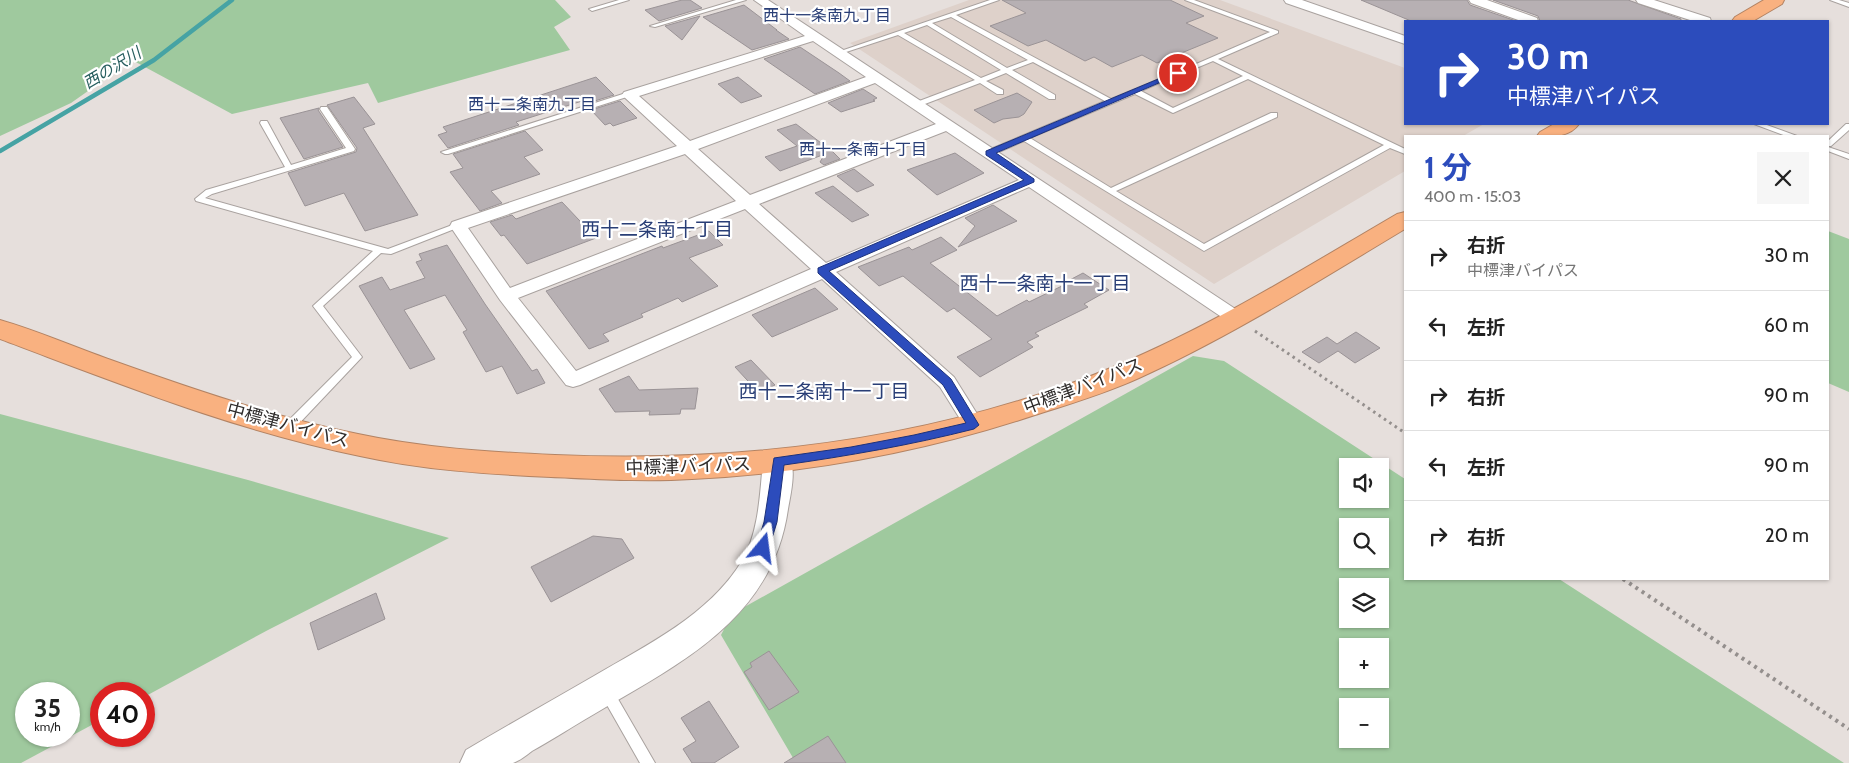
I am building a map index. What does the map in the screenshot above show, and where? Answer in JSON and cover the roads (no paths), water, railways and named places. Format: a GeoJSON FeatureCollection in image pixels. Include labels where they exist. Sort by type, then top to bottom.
{"type":"FeatureCollection","features":[{"type":"Feature","properties":{"kind":"highway"},"geometry":{"type":"LineString","coordinates":[[1743,20],[1776,0]]}},
{"type":"Feature","properties":{"kind":"highway"},"geometry":{"type":"LineString","coordinates":[[1549,135],[1567,125]]}},
{"type":"Feature","properties":{"kind":"highway","name":"中標津バイパス"},"geometry":{"type":"LineString","coordinates":[[0,329],[161,388],[288,428],[412,456],[494,463],[624,469],[672,469],[778,461],[835,454],[914,440],[974,425],[1128,372],[1236,318],[1404,220]]}},
{"type":"Feature","properties":{"kind":"street"},"geometry":{"type":"LineString","coordinates":[[760,0],[1236,318]]}},
{"type":"Feature","properties":{"kind":"street"},"geometry":{"type":"LineString","coordinates":[[1290,0],[1404,40]]}},
{"type":"Feature","properties":{"kind":"street"},"geometry":{"type":"LineString","coordinates":[[1475,0],[1529,20]]}},
{"type":"Feature","properties":{"kind":"street"},"geometry":{"type":"LineString","coordinates":[[1642,0],[1702,20]]}},
{"type":"Feature","properties":{"kind":"street"},"geometry":{"type":"LineString","coordinates":[[814,37],[629,95],[947,382],[974,425]]}},
{"type":"Feature","properties":{"kind":"street"},"geometry":{"type":"LineString","coordinates":[[877,78],[686,148],[458,226],[506,296],[573,380],[1030,180]]}},
{"type":"Feature","properties":{"kind":"street"},"geometry":{"type":"LineString","coordinates":[[506,296],[947,125]]}},
{"type":"Feature","properties":{"kind":"street"},"geometry":{"type":"LineString","coordinates":[[479,763],[705,625],[736,595],[754,570],[763,548],[770,522],[778,461]]}},
{"type":"Feature","properties":{"kind":"lane"},"geometry":{"type":"LineString","coordinates":[[592,10],[626,0]]}},
{"type":"Feature","properties":{"kind":"lane"},"geometry":{"type":"LineString","coordinates":[[653,26],[743,0]]}},
{"type":"Feature","properties":{"kind":"lane"},"geometry":{"type":"LineString","coordinates":[[838,53],[996,0]]}},
{"type":"Feature","properties":{"kind":"lane"},"geometry":{"type":"LineString","coordinates":[[1188,0],[1276,32],[1189,69]]}},
{"type":"Feature","properties":{"kind":"lane"},"geometry":{"type":"LineString","coordinates":[[1833,0],[1849,5]]}},
{"type":"Feature","properties":{"kind":"lane"},"geometry":{"type":"LineString","coordinates":[[950,15],[1110,102]]}},
{"type":"Feature","properties":{"kind":"lane"},"geometry":{"type":"LineString","coordinates":[[927,23],[1052,97]]}},
{"type":"Feature","properties":{"kind":"lane"},"geometry":{"type":"LineString","coordinates":[[899,33],[1000,92]]}},
{"type":"Feature","properties":{"kind":"lane"},"geometry":{"type":"LineString","coordinates":[[1213,59],[1404,152]]}},
{"type":"Feature","properties":{"kind":"lane"},"geometry":{"type":"LineString","coordinates":[[917,105],[1033,60]]}},
{"type":"Feature","properties":{"kind":"lane"},"geometry":{"type":"LineString","coordinates":[[989,153],[1178,73]]}},
{"type":"Feature","properties":{"kind":"lane"},"geometry":{"type":"LineString","coordinates":[[1136,91],[1173,111],[1249,76]]}},
{"type":"Feature","properties":{"kind":"lane"},"geometry":{"type":"LineString","coordinates":[[445,152],[629,95]]}},
{"type":"Feature","properties":{"kind":"lane"},"geometry":{"type":"LineString","coordinates":[[324,108],[351,149],[209,192],[199,199],[388,252],[458,226]]}},
{"type":"Feature","properties":{"kind":"lane"},"geometry":{"type":"LineString","coordinates":[[1110,191],[1274,114]]}},
{"type":"Feature","properties":{"kind":"lane"},"geometry":{"type":"LineString","coordinates":[[264,124],[289,167]]}},
{"type":"Feature","properties":{"kind":"lane"},"geometry":{"type":"LineString","coordinates":[[1761,125],[1790,135]]}},
{"type":"Feature","properties":{"kind":"lane"},"geometry":{"type":"LineString","coordinates":[[1829,143],[1849,126]]}},
{"type":"Feature","properties":{"kind":"lane"},"geometry":{"type":"LineString","coordinates":[[1024,138],[1204,248],[1390,145]]}},
{"type":"Feature","properties":{"kind":"lane"},"geometry":{"type":"LineString","coordinates":[[1829,149],[1849,157]]}},
{"type":"Feature","properties":{"kind":"lane"},"geometry":{"type":"LineString","coordinates":[[288,428],[357,357],[318,306],[380,249]]}},
{"type":"Feature","properties":{"kind":"lane"},"geometry":{"type":"LineString","coordinates":[[604,688],[648,763]]}},
{"type":"Feature","properties":{"kind":"waterway","name":"西の沢川"},"geometry":{"type":"LineString","coordinates":[[0,151],[154,60],[232,0]]}},
{"type":"Feature","properties":{"kind":"district","name":"西十一条南九丁目"},"geometry":{"type":"Point","coordinates":[827,15]}},
{"type":"Feature","properties":{"kind":"district","name":"西十二条南九丁目"},"geometry":{"type":"Point","coordinates":[532,104]}},
{"type":"Feature","properties":{"kind":"district","name":"西十一条南十丁目"},"geometry":{"type":"Point","coordinates":[863,149]}},
{"type":"Feature","properties":{"kind":"district","name":"西十二条南十丁目"},"geometry":{"type":"Point","coordinates":[657,229]}},
{"type":"Feature","properties":{"kind":"district","name":"西十一条南十一丁目"},"geometry":{"type":"Point","coordinates":[1045,283]}},
{"type":"Feature","properties":{"kind":"district","name":"西十二条南十一丁目"},"geometry":{"type":"Point","coordinates":[824,391]}}]}
